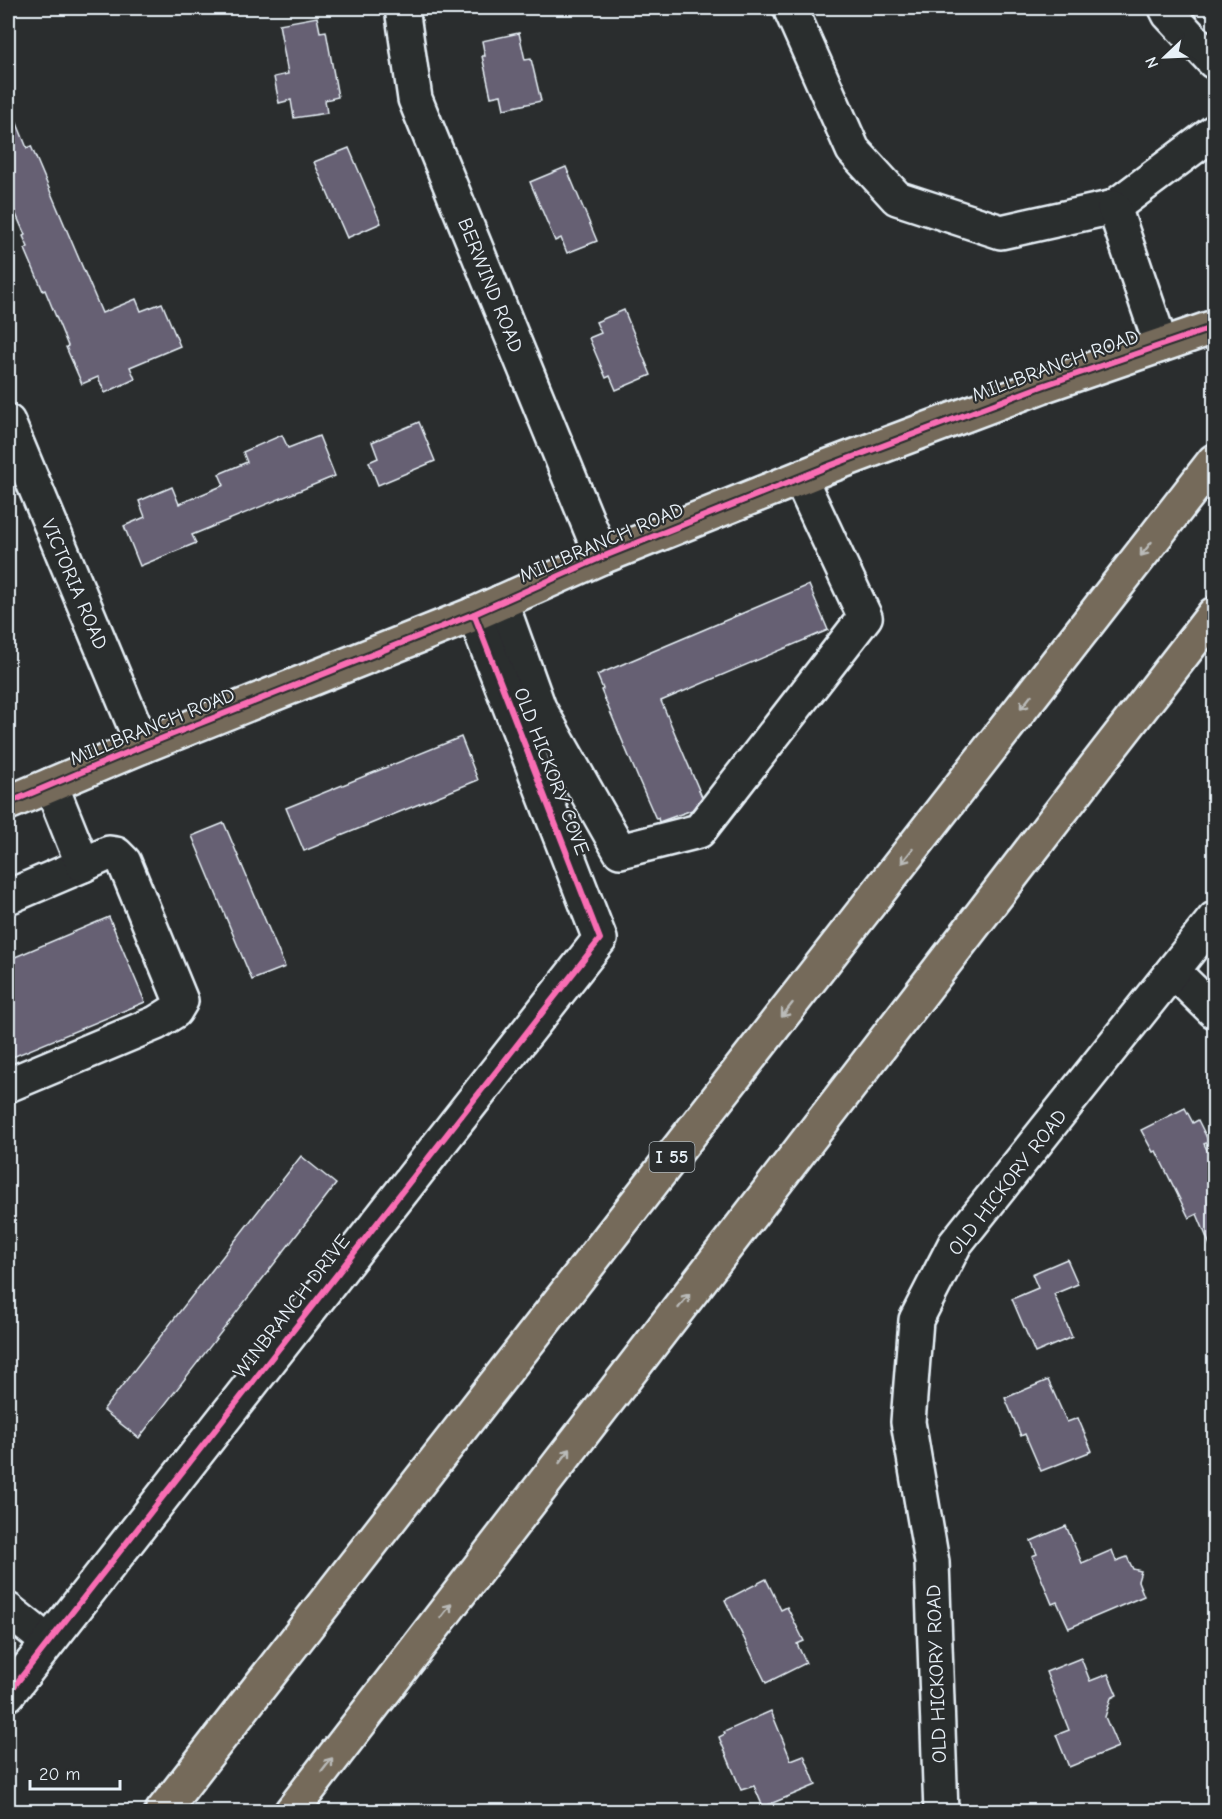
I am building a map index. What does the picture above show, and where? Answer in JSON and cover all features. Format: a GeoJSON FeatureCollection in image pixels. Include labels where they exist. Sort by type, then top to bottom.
{"type":"FeatureCollection","features":[{"type":"Feature","properties":{"kind":"main road","name":"MILLBRANCH ROAD"},"geometry":{"type":"LineString","coordinates":[[8,803],[143,746],[488,608],[602,557],[800,478],[1042,386],[1215,327]]}},
{"type":"Feature","properties":{"kind":"main road","name":"I 55"},"geometry":{"type":"LineString","coordinates":[[162,1812],[1215,461]]}},
{"type":"Feature","properties":{"kind":"main road"},"geometry":{"type":"LineString","coordinates":[[291,1812],[1215,614]]}},
{"type":"Feature","properties":{"kind":"street","name":"BERWIND ROAD"},"geometry":{"type":"LineString","coordinates":[[402,8],[415,99],[602,557]]}},
{"type":"Feature","properties":{"kind":"street"},"geometry":{"type":"LineString","coordinates":[[790,8],[853,150],[897,198],[1001,232],[1114,207],[1215,132]]}},
{"type":"Feature","properties":{"kind":"street"},"geometry":{"type":"LineString","coordinates":[[1166,8],[1169,14],[1215,62]]}},
{"type":"Feature","properties":{"kind":"street"},"geometry":{"type":"LineString","coordinates":[[1114,207],[1161,345]]}},
{"type":"Feature","properties":{"kind":"street","name":"VICTORIA ROAD"},"geometry":{"type":"LineString","coordinates":[[8,422],[143,746]]}},
{"type":"Feature","properties":{"kind":"street"},"geometry":{"type":"LineString","coordinates":[[488,608],[539,708],[620,851],[699,831],[865,616],[800,478]]}},
{"type":"Feature","properties":{"kind":"street","name":"OLD HICKORY COVE"},"geometry":{"type":"LineString","coordinates":[[488,608],[600,939]]}},
{"type":"Feature","properties":{"kind":"street"},"geometry":{"type":"LineString","coordinates":[[51,784],[83,865]]}},
{"type":"Feature","properties":{"kind":"street"},"geometry":{"type":"LineString","coordinates":[[8,897],[109,853],[116,854],[124,862],[181,1001],[175,1011],[156,1023],[8,1085]]}},
{"type":"Feature","properties":{"kind":"street","name":"OLD HICKORY ROAD"},"geometry":{"type":"LineString","coordinates":[[941,1812],[932,1562],[908,1422],[916,1320],[955,1244],[1215,919]]}},
{"type":"Feature","properties":{"kind":"street","name":"WINBRANCH DRIVE"},"geometry":{"type":"LineString","coordinates":[[8,1694],[600,939]]}},
{"type":"Feature","properties":{"kind":"street"},"geometry":{"type":"LineString","coordinates":[[1173,971],[1215,1011]]}},
{"type":"Feature","properties":{"kind":"street"},"geometry":{"type":"LineString","coordinates":[[8,1610],[48,1642]]}},
{"type":"Feature","properties":{"kind":"building"},"geometry":{"type":"Polygon","coordinates":[[[317,17],[320,32],[326,31],[338,97],[325,100],[327,113],[294,118],[291,100],[279,103],[274,77],[288,74],[279,24],[317,17]]]}},
{"type":"Feature","properties":{"kind":"building"},"geometry":{"type":"Polygon","coordinates":[[[519,33],[525,60],[531,59],[541,101],[504,109],[501,95],[491,97],[482,56],[485,56],[482,41],[519,33]]]}},
{"type":"Feature","properties":{"kind":"building"},"geometry":{"type":"Polygon","coordinates":[[[8,101],[27,148],[31,146],[102,313],[136,299],[141,311],[162,303],[180,346],[130,367],[135,379],[105,393],[98,377],[82,384],[45,290],[43,291],[25,249],[28,247],[23,236],[25,235],[8,196],[8,101]]]}},
{"type":"Feature","properties":{"kind":"building"},"geometry":{"type":"Polygon","coordinates":[[[349,148],[381,223],[347,238],[314,162],[349,148]]]}},
{"type":"Feature","properties":{"kind":"building"},"geometry":{"type":"Polygon","coordinates":[[[566,167],[597,241],[567,253],[561,238],[555,241],[530,182],[566,167]]]}},
{"type":"Feature","properties":{"kind":"building"},"geometry":{"type":"Polygon","coordinates":[[[624,310],[651,375],[616,390],[610,376],[606,378],[589,338],[601,333],[596,322],[624,310]]]}},
{"type":"Feature","properties":{"kind":"building"},"geometry":{"type":"Polygon","coordinates":[[[419,422],[435,461],[378,485],[369,462],[378,458],[372,442],[419,422]]]}},
{"type":"Feature","properties":{"kind":"building"},"geometry":{"type":"Polygon","coordinates":[[[282,435],[288,448],[319,436],[335,476],[192,535],[196,543],[140,566],[124,526],[145,517],[139,501],[172,487],[179,504],[224,485],[219,474],[247,462],[243,452],[282,435]]]}},
{"type":"Feature","properties":{"kind":"building"},"geometry":{"type":"Polygon","coordinates":[[[809,585],[828,630],[661,701],[702,797],[692,810],[659,822],[638,778],[601,690],[603,689],[597,675],[809,585]]]}},
{"type":"Feature","properties":{"kind":"building"},"geometry":{"type":"Polygon","coordinates":[[[461,737],[478,780],[304,851],[286,808],[461,737]]]}},
{"type":"Feature","properties":{"kind":"building"},"geometry":{"type":"Polygon","coordinates":[[[224,823],[285,967],[252,980],[192,836],[224,823]]]}},
{"type":"Feature","properties":{"kind":"building"},"geometry":{"type":"Polygon","coordinates":[[[109,917],[145,1002],[8,1059],[8,960],[109,917]]]}},
{"type":"Feature","properties":{"kind":"building"},"geometry":{"type":"Polygon","coordinates":[[[1185,1108],[1193,1123],[1198,1120],[1209,1142],[1204,1144],[1215,1165],[1214,1255],[1197,1214],[1189,1218],[1156,1151],[1153,1152],[1141,1130],[1185,1108]]]}},
{"type":"Feature","properties":{"kind":"building"},"geometry":{"type":"Polygon","coordinates":[[[301,1156],[336,1184],[139,1438],[103,1410],[301,1156]]]}},
{"type":"Feature","properties":{"kind":"building"},"geometry":{"type":"Polygon","coordinates":[[[1067,1259],[1078,1284],[1054,1294],[1072,1337],[1035,1353],[1012,1299],[1038,1288],[1032,1274],[1067,1259]]]}},
{"type":"Feature","properties":{"kind":"building"},"geometry":{"type":"Polygon","coordinates":[[[1048,1380],[1067,1422],[1078,1418],[1092,1451],[1041,1471],[1025,1434],[1021,1436],[1005,1398],[1048,1380]]]}},
{"type":"Feature","properties":{"kind":"building"},"geometry":{"type":"Polygon","coordinates":[[[1066,1526],[1082,1563],[1112,1550],[1116,1561],[1127,1557],[1133,1569],[1141,1571],[1138,1581],[1144,1596],[1069,1628],[1057,1602],[1052,1604],[1032,1556],[1037,1554],[1031,1541],[1066,1526]]]}},
{"type":"Feature","properties":{"kind":"building"},"geometry":{"type":"Polygon","coordinates":[[[766,1579],[781,1610],[787,1607],[804,1641],[797,1644],[806,1663],[766,1683],[725,1600],[766,1579]]]}},
{"type":"Feature","properties":{"kind":"building"},"geometry":{"type":"Polygon","coordinates":[[[1081,1658],[1090,1681],[1108,1674],[1117,1695],[1111,1698],[1105,1717],[1118,1747],[1069,1767],[1056,1735],[1069,1730],[1046,1672],[1081,1658]]]}},
{"type":"Feature","properties":{"kind":"building"},"geometry":{"type":"Polygon","coordinates":[[[771,1711],[791,1760],[804,1755],[816,1785],[763,1807],[754,1786],[741,1790],[719,1737],[725,1734],[724,1732],[771,1711]]]}},
{"type":"Feature","properties":{"kind":"cycle path"},"geometry":{"type":"LineString","coordinates":[[8,803],[143,746],[474,614],[602,557],[829,466],[1042,386],[1214,327]]}},
{"type":"Feature","properties":{"kind":"cycle path"},"geometry":{"type":"LineString","coordinates":[[8,1694],[600,939],[474,614]]}}]}
